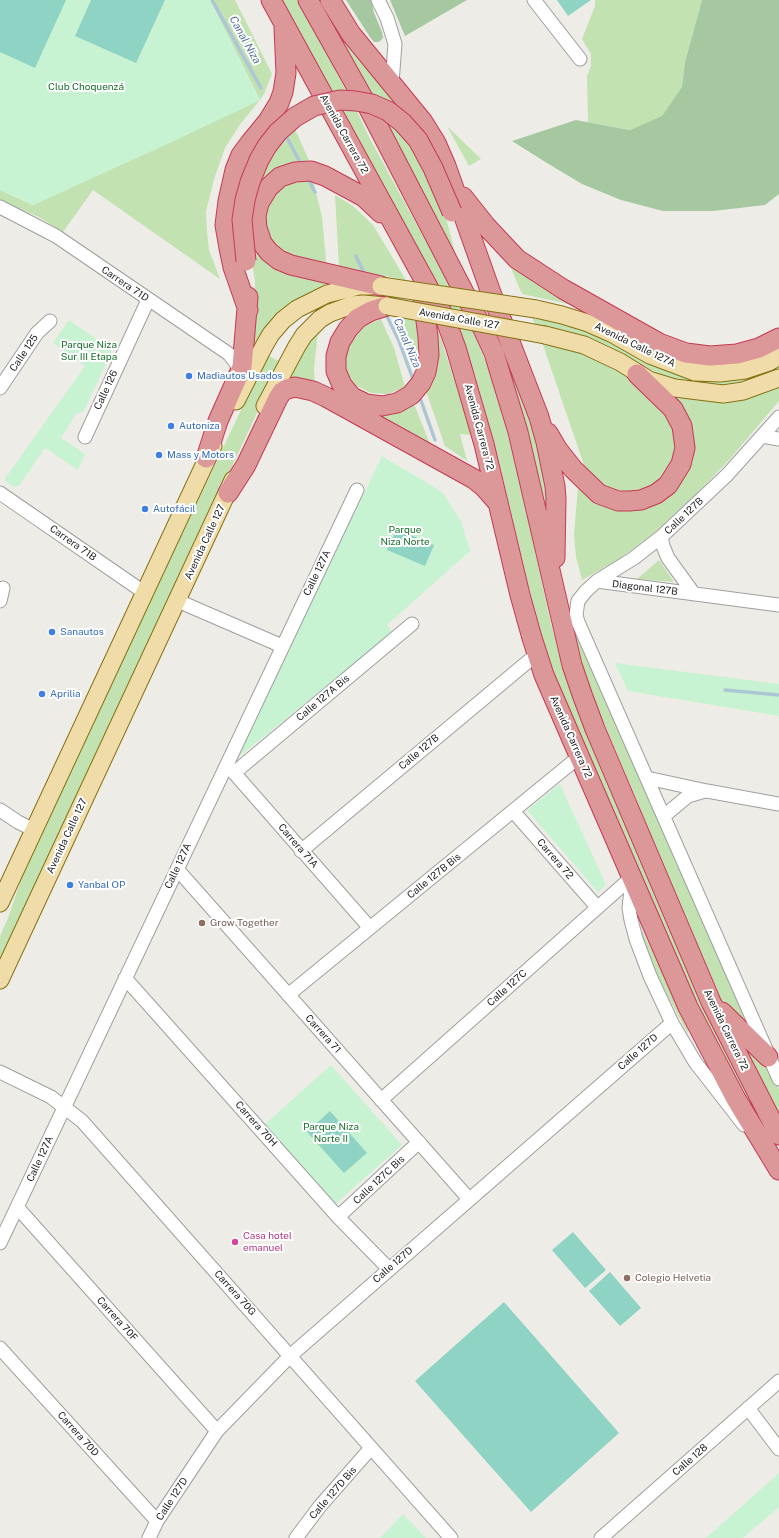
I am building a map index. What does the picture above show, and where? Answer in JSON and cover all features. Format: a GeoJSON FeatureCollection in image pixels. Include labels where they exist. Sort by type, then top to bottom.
{"type":"FeatureCollection","features":[{"type":"Feature","properties":{"kind":"highway","name":"Avenida Carrera 72"},"geometry":{"type":"LineString","coordinates":[[271,0],[445,318],[456,348],[484,444],[520,595],[537,654],[555,702],[580,756],[688,1007],[736,1099],[779,1170]]}},
{"type":"Feature","properties":{"kind":"highway","name":"Avenida Carrera 72"},"geometry":{"type":"LineString","coordinates":[[308,0],[372,114],[494,353],[518,432],[572,665],[595,729],[711,1002],[779,1135]]}},
{"type":"Feature","properties":{"kind":"highway","name":"Avenida Carrera 72"},"geometry":{"type":"LineString","coordinates":[[330,0],[351,34],[415,111],[432,136],[452,181],[490,290],[539,417],[555,486],[556,509],[554,585]]}},
{"type":"Feature","properties":{"kind":"highway"},"geometry":{"type":"LineString","coordinates":[[248,310],[233,267],[225,225],[228,201],[235,170],[241,155],[268,121],[279,103],[283,92],[286,73],[283,23]]}},
{"type":"Feature","properties":{"kind":"highway"},"geometry":{"type":"LineString","coordinates":[[206,458],[218,421],[240,374],[244,354],[248,310],[248,285],[242,220],[250,182],[266,146],[278,132],[295,117],[314,106],[340,100],[372,104],[388,111],[404,123],[418,140],[433,168],[452,212],[494,353]]}},
{"type":"Feature","properties":{"kind":"highway"},"geometry":{"type":"LineString","coordinates":[[381,286],[291,265],[279,260],[269,252],[262,243],[257,228],[256,216],[259,203],[268,188],[280,177],[295,172],[310,171],[325,176],[364,197],[394,225]]}},
{"type":"Feature","properties":{"kind":"highway"},"geometry":{"type":"LineString","coordinates":[[452,181],[486,226],[517,259],[563,290],[659,343],[686,353],[710,356],[737,354],[759,348],[779,338]]}},
{"type":"Feature","properties":{"kind":"highway"},"geometry":{"type":"LineString","coordinates":[[387,306],[371,311],[358,318],[348,329],[340,342],[336,356],[336,371],[342,385],[352,397],[366,404],[382,406],[397,403],[411,395],[421,383],[426,372],[429,355],[428,337],[419,270]]}},
{"type":"Feature","properties":{"kind":"highway"},"geometry":{"type":"LineString","coordinates":[[539,417],[558,450],[569,465],[599,494],[618,501],[629,501],[641,500],[656,494],[668,485],[681,464],[685,448],[682,426],[673,409],[637,374]]}},
{"type":"Feature","properties":{"kind":"highway"},"geometry":{"type":"LineString","coordinates":[[228,493],[246,465],[278,398],[282,392],[295,387],[314,391],[326,397],[474,479],[484,487],[500,506]]}},
{"type":"Feature","properties":{"kind":"highway"},"geometry":{"type":"LineString","coordinates":[[711,1002],[768,1057]]}},
{"type":"Feature","properties":{"kind":"main road","name":"Avenida Calle 127"},"geometry":{"type":"LineString","coordinates":[[0,903],[145,593],[206,458],[271,334],[283,320],[297,309],[316,298],[333,292],[359,286],[381,286],[536,310]]}},
{"type":"Feature","properties":{"kind":"main road","name":"Avenida Calle 127"},"geometry":{"type":"LineString","coordinates":[[0,980],[228,493],[240,461],[263,410],[297,346],[311,326],[330,313],[352,305],[363,304],[387,306],[545,335],[584,345],[620,362],[637,374]]}},
{"type":"Feature","properties":{"kind":"main road","name":"Avenida Calle 127A"},"geometry":{"type":"LineString","coordinates":[[536,310],[562,315],[588,323],[613,334],[650,355],[695,372],[720,373],[745,370],[769,362],[779,356]]}},
{"type":"Feature","properties":{"kind":"main road"},"geometry":{"type":"LineString","coordinates":[[637,374],[649,380],[675,388],[723,394],[742,391],[779,378]]}},
{"type":"Feature","properties":{"kind":"street"},"geometry":{"type":"LineString","coordinates":[[378,0],[387,18],[394,38],[395,49],[392,83]]}},
{"type":"Feature","properties":{"kind":"street"},"geometry":{"type":"LineString","coordinates":[[534,0],[580,59]]}},
{"type":"Feature","properties":{"kind":"street"},"geometry":{"type":"LineString","coordinates":[[365,51],[375,57],[384,57],[391,49],[394,38]]}},
{"type":"Feature","properties":{"kind":"street","name":"Carrera 71D"},"geometry":{"type":"LineString","coordinates":[[0,207],[56,236],[229,354],[236,362],[240,374]]}},
{"type":"Feature","properties":{"kind":"street","name":"Calle 126"},"geometry":{"type":"LineString","coordinates":[[84,437],[148,300]]}},
{"type":"Feature","properties":{"kind":"street","name":"Calle 125"},"geometry":{"type":"LineString","coordinates":[[0,388],[37,333],[50,321]]}},
{"type":"Feature","properties":{"kind":"street","name":"Calle 127B"},"geometry":{"type":"LineString","coordinates":[[647,778],[578,622],[576,615],[578,601],[586,591],[597,582],[634,558],[661,537],[727,475],[779,417]]}},
{"type":"Feature","properties":{"kind":"street"},"geometry":{"type":"LineString","coordinates":[[762,436],[779,439]]}},
{"type":"Feature","properties":{"kind":"street","name":"Calle 127A"},"geometry":{"type":"LineString","coordinates":[[0,1243],[177,869],[230,768],[282,646],[357,490]]}},
{"type":"Feature","properties":{"kind":"street","name":"Carrera 71B"},"geometry":{"type":"LineString","coordinates":[[0,493],[145,593]]}},
{"type":"Feature","properties":{"kind":"street","name":"Diagonal 127B"},"geometry":{"type":"LineString","coordinates":[[661,537],[668,558],[694,594]]}},
{"type":"Feature","properties":{"kind":"street","name":"Diagonal 127B"},"geometry":{"type":"LineString","coordinates":[[597,582],[779,604]]}},
{"type":"Feature","properties":{"kind":"street"},"geometry":{"type":"LineString","coordinates":[[0,601],[3,588]]}},
{"type":"Feature","properties":{"kind":"street"},"geometry":{"type":"LineString","coordinates":[[178,601],[282,646]]}},
{"type":"Feature","properties":{"kind":"street","name":"Calle 127A Bis"},"geometry":{"type":"LineString","coordinates":[[230,768],[412,624]]}},
{"type":"Feature","properties":{"kind":"street","name":"Calle 127B"},"geometry":{"type":"LineString","coordinates":[[301,851],[537,654]]}},
{"type":"Feature","properties":{"kind":"street","name":"Calle 127B Bis"},"geometry":{"type":"LineString","coordinates":[[288,995],[580,756]]}},
{"type":"Feature","properties":{"kind":"street","name":"Carrera 71A"},"geometry":{"type":"LineString","coordinates":[[230,768],[301,851],[370,928]]}},
{"type":"Feature","properties":{"kind":"street"},"geometry":{"type":"LineString","coordinates":[[647,778],[779,804]]}},
{"type":"Feature","properties":{"kind":"street"},"geometry":{"type":"LineString","coordinates":[[647,778],[768,1057],[779,1079]]}},
{"type":"Feature","properties":{"kind":"street"},"geometry":{"type":"LineString","coordinates":[[664,816],[688,796],[707,791]]}},
{"type":"Feature","properties":{"kind":"street"},"geometry":{"type":"LineString","coordinates":[[0,810],[18,822],[34,830]]}},
{"type":"Feature","properties":{"kind":"street","name":"Carrera 72"},"geometry":{"type":"LineString","coordinates":[[513,811],[598,907]]}},
{"type":"Feature","properties":{"kind":"street","name":"Carrera 71"},"geometry":{"type":"LineString","coordinates":[[177,869],[469,1199]]}},
{"type":"Feature","properties":{"kind":"street","name":"Calle 127C"},"geometry":{"type":"LineString","coordinates":[[382,1100],[632,877]]}},
{"type":"Feature","properties":{"kind":"street","name":"Avenida Carrera 72"},"geometry":{"type":"LineString","coordinates":[[632,877],[629,908],[634,931],[650,976],[672,1022],[695,1062],[708,1081],[733,1112],[763,1145]]}},
{"type":"Feature","properties":{"kind":"street","name":"Carrera 70H"},"geometry":{"type":"LineString","coordinates":[[125,978],[338,1217],[389,1269]]}},
{"type":"Feature","properties":{"kind":"street","name":"Calle 127D"},"geometry":{"type":"LineString","coordinates":[[149,1538],[157,1521],[217,1431],[290,1356],[672,1022]]}},
{"type":"Feature","properties":{"kind":"street","name":"Carrera 70G"},"geometry":{"type":"LineString","coordinates":[[0,1072],[51,1097],[65,1106],[82,1121],[451,1538]]}},
{"type":"Feature","properties":{"kind":"street","name":"Calle 127C Bis"},"geometry":{"type":"LineString","coordinates":[[338,1217],[419,1142]]}},
{"type":"Feature","properties":{"kind":"street","name":"Carrera 70F"},"geometry":{"type":"LineString","coordinates":[[17,1207],[217,1431]]}},
{"type":"Feature","properties":{"kind":"street","name":"Carrera 70D"},"geometry":{"type":"LineString","coordinates":[[0,1348],[157,1521]]}},
{"type":"Feature","properties":{"kind":"street","name":"Calle 128"},"geometry":{"type":"LineString","coordinates":[[601,1538],[779,1382]]}},
{"type":"Feature","properties":{"kind":"street"},"geometry":{"type":"LineString","coordinates":[[748,1408],[779,1449]]}},
{"type":"Feature","properties":{"kind":"street","name":"Calle 127D Bis"},"geometry":{"type":"LineString","coordinates":[[296,1538],[320,1506],[371,1448]]}},
{"type":"Feature","properties":{"kind":"green space","name":"Club Choquenzá"},"geometry":{"type":"Polygon","coordinates":[[[0,0],[210,0],[260,100],[33,205],[0,190],[0,0]]]}},
{"type":"Feature","properties":{"kind":"green space"},"geometry":{"type":"Polygon","coordinates":[[[0,0],[66,0],[35,68],[0,52],[0,0]]]}},
{"type":"Feature","properties":{"kind":"green space"},"geometry":{"type":"Polygon","coordinates":[[[91,0],[165,0],[136,63],[75,36],[91,0]]]}},
{"type":"Feature","properties":{"kind":"green space"},"geometry":{"type":"Polygon","coordinates":[[[210,0],[235,0],[272,74],[260,100],[210,0]]]}},
{"type":"Feature","properties":{"kind":"green space"},"geometry":{"type":"Polygon","coordinates":[[[281,0],[298,0],[357,111],[369,137],[471,326],[488,368],[514,457],[551,624],[564,670],[706,1005],[779,1153],[739,1089],[695,1004],[553,673],[539,630],[499,461],[475,375],[462,342],[281,0]]]}},
{"type":"Feature","properties":{"kind":"green space"},"geometry":{"type":"Polygon","coordinates":[[[314,0],[320,0],[354,55],[406,114],[445,214],[460,271],[374,97],[314,0]]]}},
{"type":"Feature","properties":{"kind":"green space"},"geometry":{"type":"Polygon","coordinates":[[[346,0],[371,0],[374,13],[382,32],[383,38],[379,42],[374,42],[370,37],[346,0]]]}},
{"type":"Feature","properties":{"kind":"green space"},"geometry":{"type":"Polygon","coordinates":[[[390,0],[467,0],[405,36],[390,0]]]}},
{"type":"Feature","properties":{"kind":"green space"},"geometry":{"type":"Polygon","coordinates":[[[557,0],[591,0],[568,16],[557,0]]]}},
{"type":"Feature","properties":{"kind":"green space"},"geometry":{"type":"Polygon","coordinates":[[[595,0],[702,0],[685,62],[682,87],[662,116],[631,130],[588,122],[587,76],[591,66],[591,54],[582,39],[595,6],[595,0]]]}},
{"type":"Feature","properties":{"kind":"green space"},"geometry":{"type":"Polygon","coordinates":[[[702,0],[779,0],[779,194],[765,205],[713,211],[663,211],[621,200],[582,184],[512,141],[576,120],[630,130],[662,116],[682,87],[685,62],[702,0]]]}},
{"type":"Feature","properties":{"kind":"green space"},"geometry":{"type":"Polygon","coordinates":[[[260,100],[241,123],[225,148],[214,179],[206,212],[209,250],[220,279],[93,190],[63,232],[41,218],[0,200],[0,190],[33,205],[260,100]]]}},
{"type":"Feature","properties":{"kind":"green space"},"geometry":{"type":"Polygon","coordinates":[[[285,107],[308,158],[322,217],[328,282],[306,295],[267,329],[250,348],[255,300],[255,281],[252,261],[232,218],[285,107]]]}},
{"type":"Feature","properties":{"kind":"green space"},"geometry":{"type":"Polygon","coordinates":[[[447,126],[481,159],[469,166],[447,126]]]}},
{"type":"Feature","properties":{"kind":"green space"},"geometry":{"type":"Polygon","coordinates":[[[335,195],[353,206],[373,225],[406,280],[339,267],[335,195]]]}},
{"type":"Feature","properties":{"kind":"green space"},"geometry":{"type":"Polygon","coordinates":[[[456,212],[531,418],[544,467],[546,518],[534,457],[517,396],[456,212]]]}},
{"type":"Feature","properties":{"kind":"green space"},"geometry":{"type":"Polygon","coordinates":[[[508,261],[577,306],[522,294],[508,261]]]}},
{"type":"Feature","properties":{"kind":"green space"},"geometry":{"type":"Polygon","coordinates":[[[394,316],[418,321],[422,343],[418,373],[407,344],[394,316]]]}},
{"type":"Feature","properties":{"kind":"green space"},"geometry":{"type":"Polygon","coordinates":[[[532,318],[559,323],[588,332],[618,346],[779,366],[779,370],[738,383],[715,385],[676,380],[644,367],[584,337],[535,324],[532,318]]]}},
{"type":"Feature","properties":{"kind":"green space"},"geometry":{"type":"Polygon","coordinates":[[[381,319],[394,348],[405,387],[388,394],[371,393],[357,386],[345,373],[344,355],[352,341],[363,327],[381,319]]]}},
{"type":"Feature","properties":{"kind":"green space","name":"Parque Niza Sur III Etapa"},"geometry":{"type":"Polygon","coordinates":[[[69,320],[112,350],[84,411],[76,414],[61,438],[85,454],[78,470],[45,448],[19,486],[14,487],[4,480],[85,366],[53,343],[69,320]]]}},
{"type":"Feature","properties":{"kind":"green space"},"geometry":{"type":"Polygon","coordinates":[[[438,330],[472,435],[460,434],[467,461],[445,446],[426,391],[436,362],[438,330]]]}},
{"type":"Feature","properties":{"kind":"green space"},"geometry":{"type":"Polygon","coordinates":[[[318,332],[314,368],[315,385],[284,380],[308,341],[318,332]]]}},
{"type":"Feature","properties":{"kind":"green space"},"geometry":{"type":"Polygon","coordinates":[[[542,342],[562,343],[632,379],[672,420],[677,454],[662,482],[632,494],[611,491],[587,474],[542,342]]]}},
{"type":"Feature","properties":{"kind":"green space"},"geometry":{"type":"Polygon","coordinates":[[[267,355],[281,362],[0,960],[0,936],[8,918],[27,862],[267,355]]]}},
{"type":"Feature","properties":{"kind":"green space"},"geometry":{"type":"Polygon","coordinates":[[[779,385],[779,401],[730,459],[695,495],[656,531],[637,546],[619,559],[582,580],[576,557],[574,534],[578,487],[596,500],[607,504],[681,476],[670,395],[702,401],[717,401],[779,385]]]}},
{"type":"Feature","properties":{"kind":"green space"},"geometry":{"type":"Polygon","coordinates":[[[414,404],[430,444],[366,411],[414,404]]]}},
{"type":"Feature","properties":{"kind":"green space","name":"Parque Niza Norte"},"geometry":{"type":"Polygon","coordinates":[[[382,456],[439,490],[445,496],[461,521],[470,551],[387,625],[393,632],[236,759],[382,456]]]}},
{"type":"Feature","properties":{"kind":"green space"},"geometry":{"type":"Polygon","coordinates":[[[397,529],[434,545],[425,566],[387,550],[397,529]]]}},
{"type":"Feature","properties":{"kind":"green space"},"geometry":{"type":"Polygon","coordinates":[[[659,560],[674,582],[637,579],[659,560]]]}},
{"type":"Feature","properties":{"kind":"green space"},"geometry":{"type":"Polygon","coordinates":[[[564,602],[568,603],[572,618],[753,1034],[718,1000],[591,692],[564,602]]]}},
{"type":"Feature","properties":{"kind":"green space"},"geometry":{"type":"Polygon","coordinates":[[[615,663],[779,684],[779,716],[628,691],[615,663]]]}},
{"type":"Feature","properties":{"kind":"green space"},"geometry":{"type":"Polygon","coordinates":[[[560,784],[606,885],[598,892],[527,810],[560,784]]]}},
{"type":"Feature","properties":{"kind":"green space"},"geometry":{"type":"Polygon","coordinates":[[[637,920],[687,1024],[688,1034],[652,966],[637,920]]]}},
{"type":"Feature","properties":{"kind":"green space"},"geometry":{"type":"Polygon","coordinates":[[[736,1041],[766,1058],[779,1090],[779,1119],[736,1041]]]}},
{"type":"Feature","properties":{"kind":"green space","name":"Parque Niza Norte II"},"geometry":{"type":"Polygon","coordinates":[[[331,1065],[402,1145],[334,1205],[264,1125],[331,1065]]]}},
{"type":"Feature","properties":{"kind":"green space"},"geometry":{"type":"Polygon","coordinates":[[[330,1111],[367,1153],[344,1173],[307,1132],[330,1111]]]}},
{"type":"Feature","properties":{"kind":"green space"},"geometry":{"type":"Polygon","coordinates":[[[573,1232],[606,1270],[585,1288],[552,1250],[573,1232]]]}},
{"type":"Feature","properties":{"kind":"green space"},"geometry":{"type":"Polygon","coordinates":[[[610,1272],[641,1308],[620,1326],[589,1291],[610,1272]]]}},
{"type":"Feature","properties":{"kind":"green space"},"geometry":{"type":"Polygon","coordinates":[[[504,1302],[619,1433],[531,1512],[415,1381],[504,1302]]]}},
{"type":"Feature","properties":{"kind":"green space"},"geometry":{"type":"Polygon","coordinates":[[[779,1473],[779,1507],[743,1538],[706,1538],[779,1473]]]}},
{"type":"Feature","properties":{"kind":"green space"},"geometry":{"type":"Polygon","coordinates":[[[403,1514],[426,1538],[380,1538],[403,1514]]]}},
{"type":"Feature","properties":{"kind":"waterway","name":"Canal Niza"},"geometry":{"type":"LineString","coordinates":[[212,0],[261,88]]}},
{"type":"Feature","properties":{"kind":"waterway","name":"Canal Niza"},"geometry":{"type":"LineString","coordinates":[[285,134],[302,166]]}},
{"type":"Feature","properties":{"kind":"waterway","name":"Canal Niza"},"geometry":{"type":"LineString","coordinates":[[307,177],[315,192]]}},
{"type":"Feature","properties":{"kind":"waterway","name":"Canal Niza"},"geometry":{"type":"LineString","coordinates":[[356,256],[365,275]]}},
{"type":"Feature","properties":{"kind":"waterway","name":"Canal Niza"},"geometry":{"type":"LineString","coordinates":[[385,312],[399,341],[414,382]]}},
{"type":"Feature","properties":{"kind":"waterway","name":"Canal Niza"},"geometry":{"type":"LineString","coordinates":[[419,395],[435,440]]}},
{"type":"Feature","properties":{"kind":"waterway"},"geometry":{"type":"LineString","coordinates":[[725,690],[779,695]]}},
{"type":"Feature","properties":{"kind":"place","name":"Madiautos Usados"},"geometry":{"type":"Point","coordinates":[189,376]}},
{"type":"Feature","properties":{"kind":"place","name":"Autoniza"},"geometry":{"type":"Point","coordinates":[171,426]}},
{"type":"Feature","properties":{"kind":"place","name":"Mass y Motors"},"geometry":{"type":"Point","coordinates":[159,455]}},
{"type":"Feature","properties":{"kind":"place","name":"Autofácil"},"geometry":{"type":"Point","coordinates":[145,509]}},
{"type":"Feature","properties":{"kind":"place","name":"Sanautos"},"geometry":{"type":"Point","coordinates":[52,632]}},
{"type":"Feature","properties":{"kind":"place","name":"Aprilia"},"geometry":{"type":"Point","coordinates":[42,694]}},
{"type":"Feature","properties":{"kind":"place","name":"Yanbal OP"},"geometry":{"type":"Point","coordinates":[70,885]}},
{"type":"Feature","properties":{"kind":"place","name":"Grow Together"},"geometry":{"type":"Point","coordinates":[202,923]}},
{"type":"Feature","properties":{"kind":"place","name":"Casa hotel emanuel"},"geometry":{"type":"Point","coordinates":[235,1242]}},
{"type":"Feature","properties":{"kind":"place","name":"Colegio Helvetia"},"geometry":{"type":"Point","coordinates":[627,1278]}}]}
